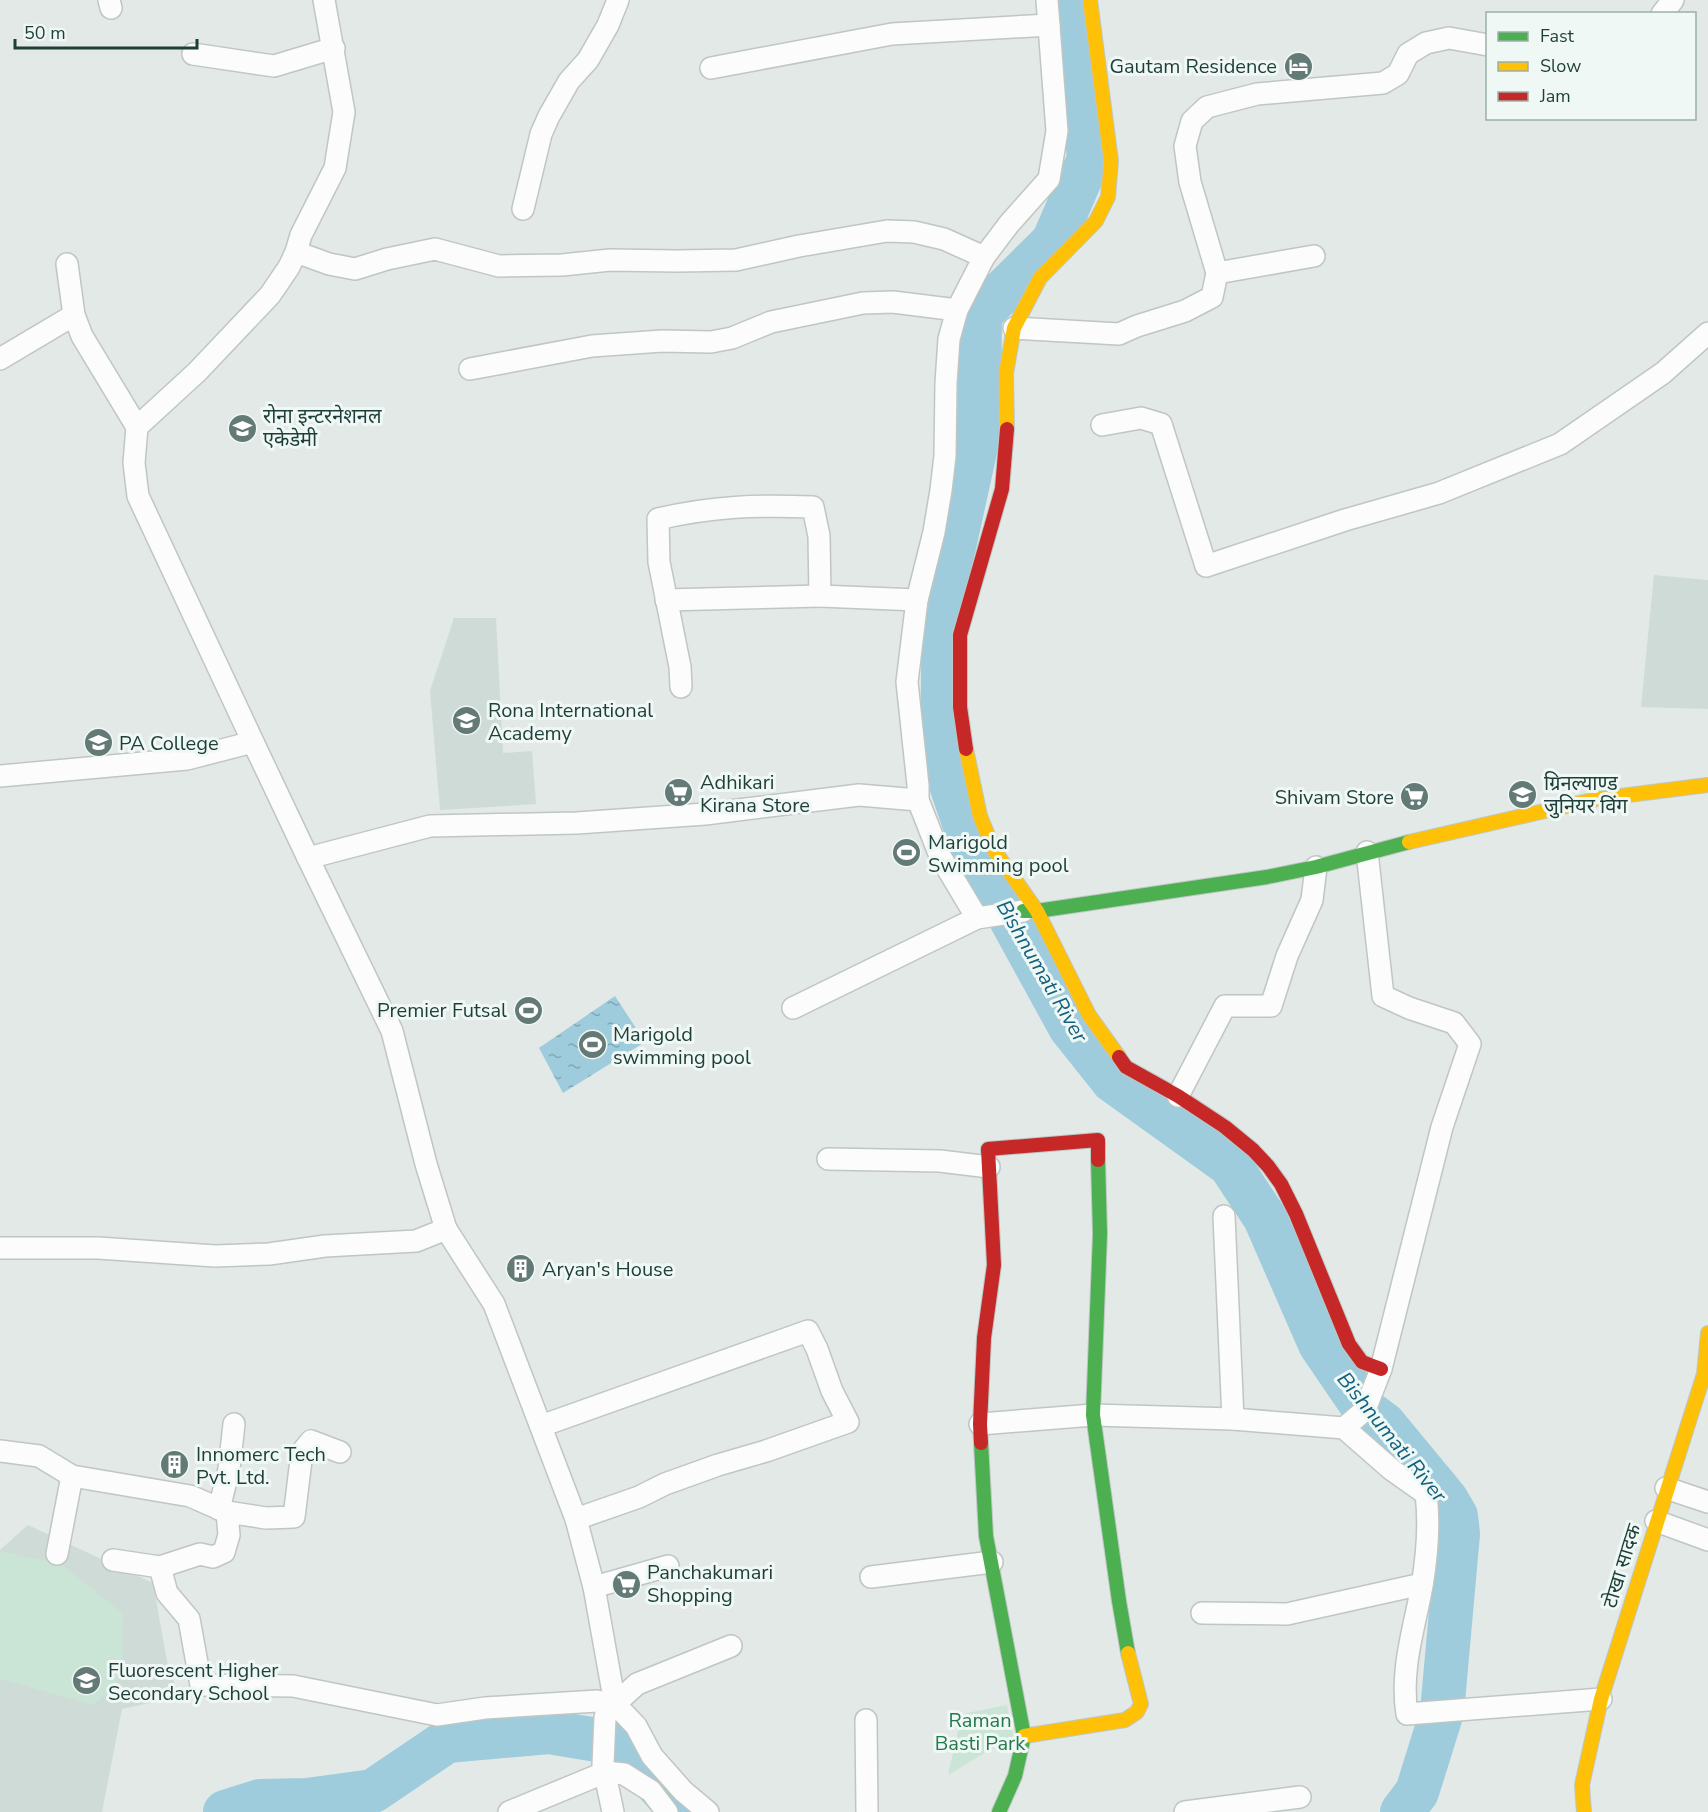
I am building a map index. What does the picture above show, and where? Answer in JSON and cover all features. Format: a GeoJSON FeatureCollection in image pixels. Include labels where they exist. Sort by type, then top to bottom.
{"type":"FeatureCollection","features":[{"type":"Feature","properties":{"kind":"street"},"geometry":{"type":"LineString","coordinates":[[137,427],[197,372],[270,295],[289,267],[301,235],[335,168],[344,112],[324,0]]}},
{"type":"Feature","properties":{"kind":"street"},"geometry":{"type":"LineString","coordinates":[[523,209],[541,134],[549,116],[569,81],[588,60],[608,25],[618,0]]}},
{"type":"Feature","properties":{"kind":"street"},"geometry":{"type":"LineString","coordinates":[[981,917],[940,856],[918,800],[907,682],[917,600],[934,532],[941,490],[945,456],[949,339],[957,310],[984,257],[1049,179],[1057,131],[1047,0]]}},
{"type":"Feature","properties":{"kind":"street"},"geometry":{"type":"LineString","coordinates":[[1090,0],[1112,161],[1108,197],[1096,221],[1040,278],[1014,328],[1006,373],[1008,418],[1002,489],[960,635],[960,707],[970,774],[980,816],[994,850],[1105,1040],[1126,1066],[1225,1127],[1268,1166],[1281,1184],[1296,1214],[1349,1344],[1362,1362],[1381,1369]]}},
{"type":"Feature","properties":{"kind":"street"},"geometry":{"type":"LineString","coordinates":[[1664,12],[1673,0]]}},
{"type":"Feature","properties":{"kind":"street"},"geometry":{"type":"LineString","coordinates":[[711,68],[892,34],[1049,25]]}},
{"type":"Feature","properties":{"kind":"street"},"geometry":{"type":"LineString","coordinates":[[1014,328],[1119,334],[1185,311],[1212,297],[1216,273],[1190,182],[1185,146],[1192,122],[1207,107],[1257,94],[1383,83],[1398,74],[1408,54],[1425,43],[1437,40],[1449,38],[1486,45]]}},
{"type":"Feature","properties":{"kind":"street"},"geometry":{"type":"LineString","coordinates":[[193,54],[274,66],[334,48]]}},
{"type":"Feature","properties":{"kind":"street"},"geometry":{"type":"LineString","coordinates":[[296,252],[329,264],[354,269],[435,249],[500,266],[562,265],[610,260],[736,260],[799,246],[887,231],[914,232],[944,239],[984,257]]}},
{"type":"Feature","properties":{"kind":"street"},"geometry":{"type":"LineString","coordinates":[[1216,273],[1314,256]]}},
{"type":"Feature","properties":{"kind":"street"},"geometry":{"type":"LineString","coordinates":[[68,264],[74,315],[82,336],[137,427],[134,463],[138,496],[392,1031],[426,1164],[446,1229],[494,1304],[576,1519],[594,1587],[610,1710],[604,1769],[614,1812]]}},
{"type":"Feature","properties":{"kind":"street"},"geometry":{"type":"LineString","coordinates":[[470,369],[592,346],[662,341],[711,342],[732,338],[771,322],[862,303],[893,302],[957,310]]}},
{"type":"Feature","properties":{"kind":"street"},"geometry":{"type":"LineString","coordinates":[[0,359],[74,315]]}},
{"type":"Feature","properties":{"kind":"street"},"geometry":{"type":"LineString","coordinates":[[1102,425],[1141,418],[1161,424],[1206,566],[1345,520],[1439,493],[1560,444],[1663,373],[1708,333]]}},
{"type":"Feature","properties":{"kind":"street"},"geometry":{"type":"LineString","coordinates":[[681,687],[680,667],[659,562],[658,519],[692,511],[753,505],[813,507],[819,536],[820,596]]}},
{"type":"Feature","properties":{"kind":"street"},"geometry":{"type":"LineString","coordinates":[[666,600],[820,596],[917,600]]}},
{"type":"Feature","properties":{"kind":"street"},"geometry":{"type":"LineString","coordinates":[[0,776],[187,759],[253,742]]}},
{"type":"Feature","properties":{"kind":"street"},"geometry":{"type":"LineString","coordinates":[[793,1008],[981,917],[1267,877],[1597,799],[1708,785]]}},
{"type":"Feature","properties":{"kind":"street"},"geometry":{"type":"LineString","coordinates":[[308,858],[430,826],[577,823],[705,814],[859,795],[918,800]]}},
{"type":"Feature","properties":{"kind":"street"},"geometry":{"type":"LineString","coordinates":[[1344,1428],[1365,1410],[1381,1369],[1442,1127],[1470,1044],[1454,1023],[1409,1008],[1383,996],[1367,852]]}},
{"type":"Feature","properties":{"kind":"street"},"geometry":{"type":"LineString","coordinates":[[1178,1096],[1225,1006],[1271,1005],[1287,956],[1312,900],[1316,867]]}},
{"type":"Feature","properties":{"kind":"street"},"geometry":{"type":"LineString","coordinates":[[999,1812],[1019,1766],[1024,1736],[986,1536],[980,1424],[984,1338],[994,1265],[988,1149],[1098,1140],[1100,1234],[1093,1415],[1121,1611],[1130,1662],[1141,1704],[1137,1712],[1125,1720],[1024,1736]]}},
{"type":"Feature","properties":{"kind":"street"},"geometry":{"type":"LineString","coordinates":[[828,1159],[940,1161],[989,1167]]}},
{"type":"Feature","properties":{"kind":"street"},"geometry":{"type":"LineString","coordinates":[[1224,1216],[1233,1419]]}},
{"type":"Feature","properties":{"kind":"street"},"geometry":{"type":"LineString","coordinates":[[0,1248],[98,1248],[215,1256],[269,1254],[325,1246],[416,1241],[446,1229]]}},
{"type":"Feature","properties":{"kind":"street"},"geometry":{"type":"LineString","coordinates":[[541,1426],[808,1331],[832,1391],[848,1422],[664,1484],[639,1497],[576,1519]]}},
{"type":"Feature","properties":{"kind":"street","name":"टोखा सादक"},"geometry":{"type":"LineString","coordinates":[[1584,1812],[1582,1785],[1601,1699],[1704,1374],[1708,1333]]}},
{"type":"Feature","properties":{"kind":"street"},"geometry":{"type":"LineString","coordinates":[[980,1424],[1093,1415],[1233,1419],[1344,1428],[1392,1470],[1426,1494],[1429,1520],[1422,1584],[1409,1647],[1404,1692],[1407,1714],[1601,1699]]}},
{"type":"Feature","properties":{"kind":"street"},"geometry":{"type":"LineString","coordinates":[[113,1560],[160,1566],[200,1554],[213,1557],[224,1552],[228,1535],[223,1510],[234,1424]]}},
{"type":"Feature","properties":{"kind":"street"},"geometry":{"type":"LineString","coordinates":[[0,1451],[39,1456],[72,1476],[190,1496],[223,1510],[266,1518],[294,1517],[302,1452],[311,1442],[340,1452]]}},
{"type":"Feature","properties":{"kind":"street"},"geometry":{"type":"LineString","coordinates":[[57,1554],[72,1476]]}},
{"type":"Feature","properties":{"kind":"street"},"geometry":{"type":"LineString","coordinates":[[1666,1488],[1708,1502]]}},
{"type":"Feature","properties":{"kind":"street"},"geometry":{"type":"LineString","coordinates":[[1656,1521],[1708,1540]]}},
{"type":"Feature","properties":{"kind":"street"},"geometry":{"type":"LineString","coordinates":[[871,1577],[992,1562]]}},
{"type":"Feature","properties":{"kind":"street"},"geometry":{"type":"LineString","coordinates":[[160,1566],[167,1593],[189,1619],[201,1685],[293,1686],[437,1715],[484,1708],[597,1701],[636,1726],[652,1756],[683,1791],[708,1812]]}},
{"type":"Feature","properties":{"kind":"street"},"geometry":{"type":"LineString","coordinates":[[594,1587],[668,1566]]}},
{"type":"Feature","properties":{"kind":"street"},"geometry":{"type":"LineString","coordinates":[[1202,1613],[1287,1614],[1422,1584]]}},
{"type":"Feature","properties":{"kind":"street"},"geometry":{"type":"LineString","coordinates":[[610,1710],[637,1683],[731,1646]]}},
{"type":"Feature","properties":{"kind":"street"},"geometry":{"type":"LineString","coordinates":[[866,1720],[867,1812]]}},
{"type":"Feature","properties":{"kind":"street"},"geometry":{"type":"LineString","coordinates":[[509,1812],[604,1769],[624,1774],[651,1791],[667,1812]]}},
{"type":"Feature","properties":{"kind":"street"},"geometry":{"type":"LineString","coordinates":[[1185,1812],[1300,1797]]}},
{"type":"Feature","properties":{"kind":"shaded area"},"geometry":{"type":"Polygon","coordinates":[[[1654,575],[1708,580],[1708,709],[1641,707],[1654,575]]]}},
{"type":"Feature","properties":{"kind":"shaded area","name":"Rona International Academy"},"geometry":{"type":"Polygon","coordinates":[[[454,618],[496,618],[503,753],[532,751],[536,804],[440,810],[430,691],[454,618]]]}},
{"type":"Feature","properties":{"kind":"shaded area","name":"Fluorescent Higher Secondary School"},"geometry":{"type":"Polygon","coordinates":[[[28,1525],[153,1583],[168,1667],[180,1696],[122,1709],[102,1812],[0,1812],[0,1550],[28,1525]]]}},
{"type":"Feature","properties":{"kind":"green space"},"geometry":{"type":"Polygon","coordinates":[[[0,1551],[61,1564],[123,1613],[122,1673],[112,1689],[93,1705],[0,1679],[0,1551]]]}},
{"type":"Feature","properties":{"kind":"green space","name":"Raman Basti Park"},"geometry":{"type":"Polygon","coordinates":[[[1007,1705],[1013,1736],[948,1775],[962,1714],[1007,1705]]]}},
{"type":"Feature","properties":{"kind":"water","name":"Marigold swimming pool"},"geometry":{"type":"Polygon","coordinates":[[[615,996],[645,1042],[563,1093],[539,1048],[615,996]]]}},
{"type":"Feature","properties":{"kind":"waterway","name":"Bishnumati River"},"geometry":{"type":"LineString","coordinates":[[1075,0],[1089,159],[1053,242],[980,314],[979,433],[944,592],[942,758],[973,850],[1070,1027],[1113,1081],[1230,1165],[1265,1218],[1320,1344],[1365,1410],[1384,1424],[1446,1499],[1456,1516],[1458,1534],[1442,1712],[1417,1792],[1402,1812]]}},
{"type":"Feature","properties":{"kind":"waterway","name":"Bishnumati River"},"geometry":{"type":"LineString","coordinates":[[225,1812],[260,1801],[307,1800],[373,1791],[447,1741],[549,1732],[621,1744],[682,1812]]}},
{"type":"Feature","properties":{"kind":"traffic: fast"},"geometry":{"type":"LineString","coordinates":[[1023,911],[1037,911],[1267,877],[1316,867],[1409,842]]}},
{"type":"Feature","properties":{"kind":"traffic: fast"},"geometry":{"type":"LineString","coordinates":[[1098,1160],[1100,1234],[1093,1415],[1128,1653]]}},
{"type":"Feature","properties":{"kind":"traffic: fast"},"geometry":{"type":"LineString","coordinates":[[981,1443],[986,1536],[1024,1736],[1015,1776],[999,1812]]}},
{"type":"Feature","properties":{"kind":"traffic: slow"},"geometry":{"type":"LineString","coordinates":[[1007,429],[1006,373],[1014,328],[1040,278],[1096,221],[1108,197],[1111,161],[1090,0]]}},
{"type":"Feature","properties":{"kind":"traffic: slow"},"geometry":{"type":"LineString","coordinates":[[966,749],[980,816],[994,850],[1037,911],[1089,1015],[1119,1057]]}},
{"type":"Feature","properties":{"kind":"traffic: slow"},"geometry":{"type":"LineString","coordinates":[[1409,842],[1597,799],[1708,785]]}},
{"type":"Feature","properties":{"kind":"traffic: slow"},"geometry":{"type":"LineString","coordinates":[[1584,1812],[1582,1785],[1601,1699],[1704,1374],[1708,1333]]}},
{"type":"Feature","properties":{"kind":"traffic: slow"},"geometry":{"type":"LineString","coordinates":[[1024,1736],[1125,1720],[1137,1712],[1141,1704],[1128,1653]]}},
{"type":"Feature","properties":{"kind":"traffic: jam"},"geometry":{"type":"LineString","coordinates":[[966,749],[960,707],[960,635],[1002,489],[1007,429]]}},
{"type":"Feature","properties":{"kind":"traffic: jam"},"geometry":{"type":"LineString","coordinates":[[1119,1057],[1126,1067],[1178,1096],[1225,1127],[1268,1166],[1281,1184],[1296,1214],[1349,1344],[1362,1362],[1381,1369]]}},
{"type":"Feature","properties":{"kind":"traffic: jam"},"geometry":{"type":"LineString","coordinates":[[981,1443],[984,1338],[994,1265],[988,1149],[1098,1140],[1098,1160]]}},
{"type":"Feature","properties":{"kind":"place","name":"Gautam Residence"},"geometry":{"type":"Point","coordinates":[1298,66]}},
{"type":"Feature","properties":{"kind":"place","name":"रोना इन्टरनेशनल एकेडेमी"},"geometry":{"type":"Point","coordinates":[242,428]}},
{"type":"Feature","properties":{"kind":"place","name":"Rona International Academy"},"geometry":{"type":"Point","coordinates":[467,721]}},
{"type":"Feature","properties":{"kind":"place","name":"PA College"},"geometry":{"type":"Point","coordinates":[98,743]}},
{"type":"Feature","properties":{"kind":"place","name":"Adhikari Kirana Store"},"geometry":{"type":"Point","coordinates":[679,793]}},
{"type":"Feature","properties":{"kind":"place","name":"ग्रिनल्याण्ड जुनियर विंग"},"geometry":{"type":"Point","coordinates":[1523,794]}},
{"type":"Feature","properties":{"kind":"place","name":"Shivam Store"},"geometry":{"type":"Point","coordinates":[1415,797]}},
{"type":"Feature","properties":{"kind":"place","name":"Marigold Swimming pool"},"geometry":{"type":"Point","coordinates":[907,853]}},
{"type":"Feature","properties":{"kind":"place","name":"Premier Futsal"},"geometry":{"type":"Point","coordinates":[528,1010]}},
{"type":"Feature","properties":{"kind":"place","name":"Marigold swimming pool"},"geometry":{"type":"Point","coordinates":[592,1045]}},
{"type":"Feature","properties":{"kind":"place","name":"Aryan's House"},"geometry":{"type":"Point","coordinates":[521,1269]}},
{"type":"Feature","properties":{"kind":"place","name":"Innomerc Tech Pvt. Ltd."},"geometry":{"type":"Point","coordinates":[175,1465]}},
{"type":"Feature","properties":{"kind":"place","name":"Panchakumari Shopping"},"geometry":{"type":"Point","coordinates":[626,1584]}},
{"type":"Feature","properties":{"kind":"place","name":"Fluorescent Higher Secondary School"},"geometry":{"type":"Point","coordinates":[87,1681]}}]}
